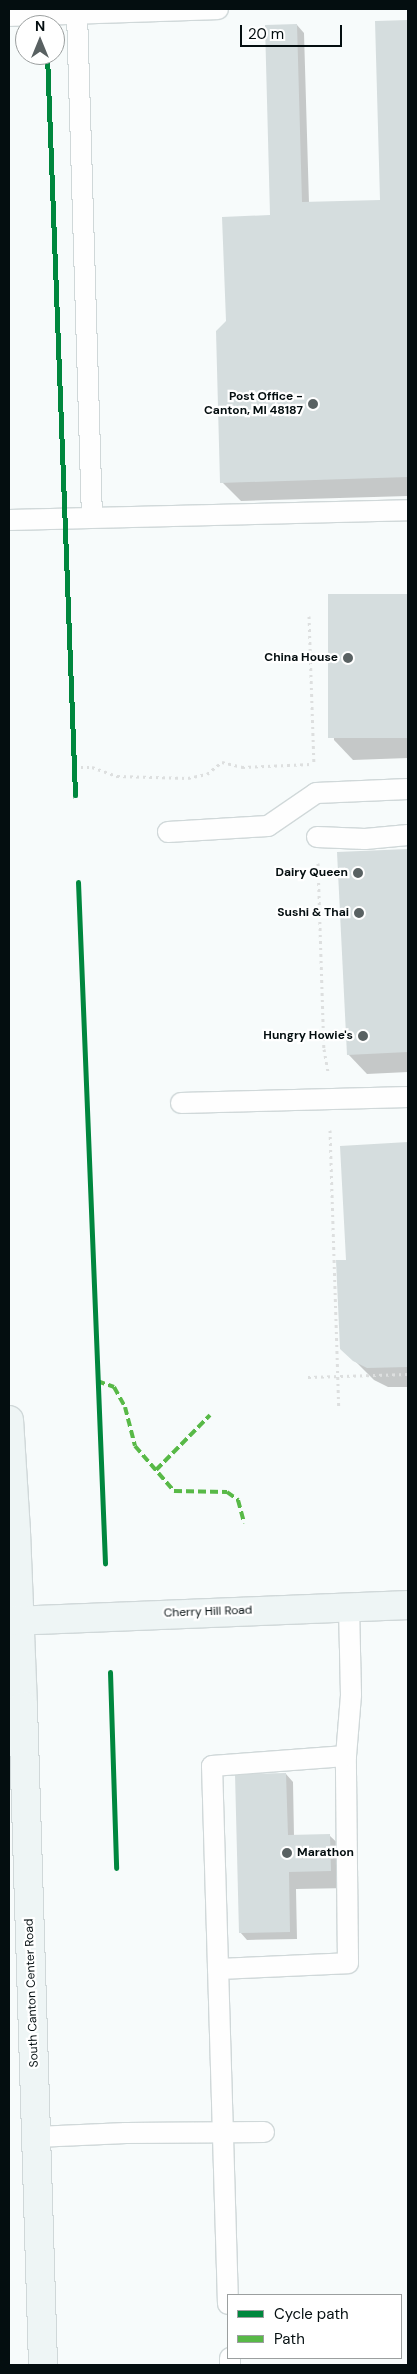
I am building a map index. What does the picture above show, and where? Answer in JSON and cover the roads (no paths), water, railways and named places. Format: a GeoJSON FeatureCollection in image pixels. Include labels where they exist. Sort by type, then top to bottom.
{"type":"FeatureCollection","features":[{"type":"Feature","properties":{"kind":"main road","name":"South Canton Center Road"},"geometry":{"type":"LineString","coordinates":[[9,1420],[14,1621],[36,2137],[43,2365]]}},
{"type":"Feature","properties":{"kind":"main road","name":"Cherry Hill Road"},"geometry":{"type":"LineString","coordinates":[[14,1621],[408,1605]]}},
{"type":"Feature","properties":{"kind":"lane"},"geometry":{"type":"LineString","coordinates":[[9,16],[218,9]]}},
{"type":"Feature","properties":{"kind":"lane"},"geometry":{"type":"LineString","coordinates":[[77,13],[92,517]]}},
{"type":"Feature","properties":{"kind":"lane"},"geometry":{"type":"LineString","coordinates":[[9,520],[408,510]]}},
{"type":"Feature","properties":{"kind":"lane"},"geometry":{"type":"LineString","coordinates":[[168,832],[268,826],[316,793],[408,789]]}},
{"type":"Feature","properties":{"kind":"lane"},"geometry":{"type":"LineString","coordinates":[[317,837],[365,839],[408,835]]}},
{"type":"Feature","properties":{"kind":"lane"},"geometry":{"type":"LineString","coordinates":[[181,1102],[408,1097]]}},
{"type":"Feature","properties":{"kind":"lane"},"geometry":{"type":"LineString","coordinates":[[369,1098],[408,1106]]}},
{"type":"Feature","properties":{"kind":"lane"},"geometry":{"type":"LineString","coordinates":[[218,1969],[348,1962],[346,1756],[351,1695],[349,1606]]}},
{"type":"Feature","properties":{"kind":"lane"},"geometry":{"type":"LineString","coordinates":[[228,2294],[212,1766],[346,1756]]}},
{"type":"Feature","properties":{"kind":"lane"},"geometry":{"type":"LineString","coordinates":[[36,2137],[264,2132]]}},
{"type":"Feature","properties":{"kind":"place","name":"Post Office - Canton, MI 48187"},"geometry":{"type":"Point","coordinates":[313,404]}},
{"type":"Feature","properties":{"kind":"place","name":"China House"},"geometry":{"type":"Point","coordinates":[348,658]}},
{"type":"Feature","properties":{"kind":"place","name":"Dairy Queen"},"geometry":{"type":"Point","coordinates":[358,873]}},
{"type":"Feature","properties":{"kind":"place","name":"Sushi & Thai"},"geometry":{"type":"Point","coordinates":[359,913]}},
{"type":"Feature","properties":{"kind":"place","name":"Hungry Howie's"},"geometry":{"type":"Point","coordinates":[363,1036]}},
{"type":"Feature","properties":{"kind":"place","name":"Marathon"},"geometry":{"type":"Point","coordinates":[287,1853]}}]}
